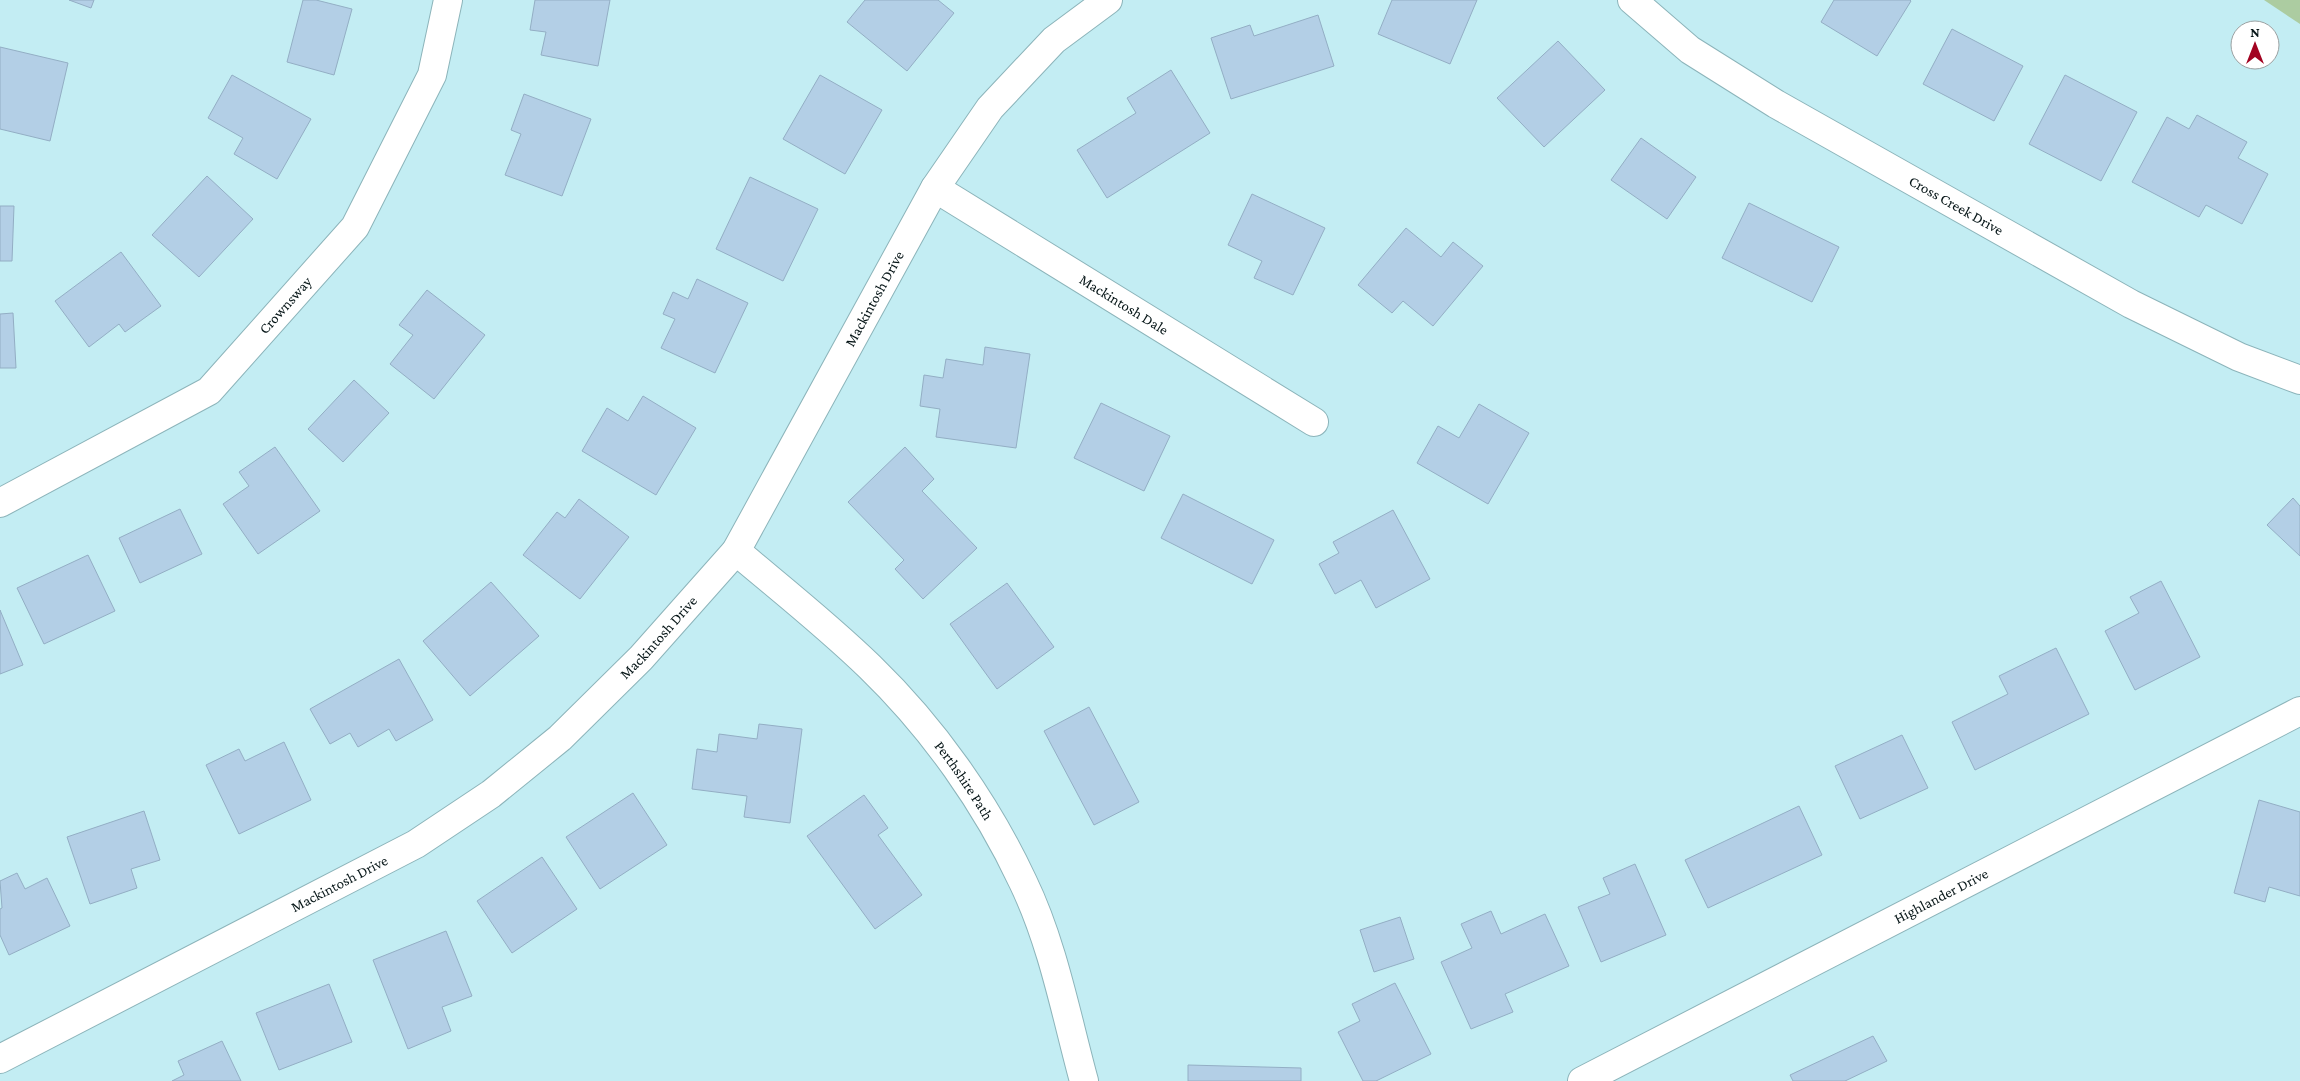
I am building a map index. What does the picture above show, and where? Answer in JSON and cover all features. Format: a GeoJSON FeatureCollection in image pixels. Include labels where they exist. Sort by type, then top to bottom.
{"type":"FeatureCollection","features":[{"type":"Feature","properties":{"kind":"street","name":"Crownsway"},"geometry":{"type":"LineString","coordinates":[[0,503],[209,390],[349,235],[355,227],[432,75],[448,0]]}},
{"type":"Feature","properties":{"kind":"street","name":"Mackintosh Drive"},"geometry":{"type":"LineString","coordinates":[[0,1059],[416,844],[491,794],[560,738],[641,658],[736,551],[935,188],[990,108],[1054,40],[1108,0]]}},
{"type":"Feature","properties":{"kind":"street","name":"Cross Creek Drive"},"geometry":{"type":"LineString","coordinates":[[1632,0],[1690,50],[1776,104],[2132,304],[2239,357],[2300,380]]}},
{"type":"Feature","properties":{"kind":"street","name":"Mackintosh Dale"},"geometry":{"type":"LineString","coordinates":[[935,188],[1314,422]]}},
{"type":"Feature","properties":{"kind":"street","name":"Perthshire Path"},"geometry":{"type":"LineString","coordinates":[[736,551],[871,668],[932,735],[984,808],[1024,883],[1050,951],[1084,1081]]}},
{"type":"Feature","properties":{"kind":"street","name":"Highlander Drive"},"geometry":{"type":"LineString","coordinates":[[1582,1081],[2300,711]]}},
{"type":"Feature","properties":{"kind":"green space"},"geometry":{"type":"Polygon","coordinates":[[[2264,0],[2300,0],[2300,24],[2264,0]]]}},
{"type":"Feature","properties":{"kind":"building"},"geometry":{"type":"Polygon","coordinates":[[[69,0],[94,0],[91,8],[69,0]]]}},
{"type":"Feature","properties":{"kind":"building"},"geometry":{"type":"Polygon","coordinates":[[[303,0],[316,0],[352,9],[334,75],[287,62],[303,0]]]}},
{"type":"Feature","properties":{"kind":"building"},"geometry":{"type":"Polygon","coordinates":[[[535,0],[610,0],[598,66],[541,55],[546,32],[530,30],[535,0]]]}},
{"type":"Feature","properties":{"kind":"building"},"geometry":{"type":"Polygon","coordinates":[[[865,0],[938,0],[954,13],[907,71],[847,22],[865,0]]]}},
{"type":"Feature","properties":{"kind":"building"},"geometry":{"type":"Polygon","coordinates":[[[1392,0],[1477,0],[1450,64],[1378,34],[1392,0]]]}},
{"type":"Feature","properties":{"kind":"building"},"geometry":{"type":"Polygon","coordinates":[[[1834,0],[1911,1],[1877,56],[1821,22],[1834,0]]]}},
{"type":"Feature","properties":{"kind":"building"},"geometry":{"type":"Polygon","coordinates":[[[1318,15],[1334,66],[1231,99],[1211,38],[1250,25],[1254,36],[1318,15]]]}},
{"type":"Feature","properties":{"kind":"building"},"geometry":{"type":"Polygon","coordinates":[[[1952,29],[2023,66],[1994,121],[1923,84],[1952,29]]]}},
{"type":"Feature","properties":{"kind":"building"},"geometry":{"type":"Polygon","coordinates":[[[1558,41],[1605,90],[1544,147],[1497,98],[1558,41]]]}},
{"type":"Feature","properties":{"kind":"building"},"geometry":{"type":"Polygon","coordinates":[[[0,47],[68,63],[50,141],[0,129],[0,47]]]}},
{"type":"Feature","properties":{"kind":"building"},"geometry":{"type":"Polygon","coordinates":[[[1171,70],[1210,133],[1107,198],[1077,150],[1136,113],[1127,98],[1171,70]]]}},
{"type":"Feature","properties":{"kind":"building"},"geometry":{"type":"Polygon","coordinates":[[[232,75],[311,119],[277,179],[234,154],[243,138],[208,118],[232,75]]]}},
{"type":"Feature","properties":{"kind":"building"},"geometry":{"type":"Polygon","coordinates":[[[820,75],[882,110],[845,174],[783,139],[820,75]]]}},
{"type":"Feature","properties":{"kind":"building"},"geometry":{"type":"Polygon","coordinates":[[[2065,75],[2137,112],[2101,181],[2029,144],[2065,75]]]}},
{"type":"Feature","properties":{"kind":"building"},"geometry":{"type":"Polygon","coordinates":[[[524,94],[591,119],[562,196],[505,175],[521,134],[511,130],[524,94]]]}},
{"type":"Feature","properties":{"kind":"building"},"geometry":{"type":"Polygon","coordinates":[[[2197,115],[2247,142],[2238,158],[2268,174],[2242,224],[2206,205],[2199,217],[2132,182],[2167,117],[2189,129],[2197,115]]]}},
{"type":"Feature","properties":{"kind":"building"},"geometry":{"type":"Polygon","coordinates":[[[1641,138],[1696,177],[1667,219],[1611,180],[1641,138]]]}},
{"type":"Feature","properties":{"kind":"building"},"geometry":{"type":"Polygon","coordinates":[[[207,176],[253,219],[199,277],[152,235],[207,176]]]}},
{"type":"Feature","properties":{"kind":"building"},"geometry":{"type":"Polygon","coordinates":[[[750,177],[818,209],[783,281],[716,249],[750,177]]]}},
{"type":"Feature","properties":{"kind":"building"},"geometry":{"type":"Polygon","coordinates":[[[1252,194],[1325,228],[1293,295],[1254,278],[1262,261],[1228,245],[1252,194]]]}},
{"type":"Feature","properties":{"kind":"building"},"geometry":{"type":"Polygon","coordinates":[[[1749,203],[1839,247],[1812,302],[1722,258],[1749,203]]]}},
{"type":"Feature","properties":{"kind":"building"},"geometry":{"type":"Polygon","coordinates":[[[0,206],[14,206],[12,261],[0,261],[0,206]]]}},
{"type":"Feature","properties":{"kind":"building"},"geometry":{"type":"Polygon","coordinates":[[[1406,228],[1441,257],[1453,242],[1483,266],[1433,326],[1403,301],[1392,313],[1358,285],[1406,228]]]}},
{"type":"Feature","properties":{"kind":"building"},"geometry":{"type":"Polygon","coordinates":[[[121,252],[161,306],[125,332],[119,324],[89,347],[55,301],[121,252]]]}},
{"type":"Feature","properties":{"kind":"building"},"geometry":{"type":"Polygon","coordinates":[[[697,279],[748,303],[715,373],[661,348],[675,319],[663,314],[673,292],[688,299],[697,279]]]}},
{"type":"Feature","properties":{"kind":"building"},"geometry":{"type":"Polygon","coordinates":[[[427,290],[485,335],[434,399],[390,364],[413,335],[399,325],[427,290]]]}},
{"type":"Feature","properties":{"kind":"building"},"geometry":{"type":"Polygon","coordinates":[[[13,313],[16,368],[0,368],[0,314],[13,313]]]}},
{"type":"Feature","properties":{"kind":"building"},"geometry":{"type":"Polygon","coordinates":[[[985,347],[1030,354],[1016,448],[936,437],[940,409],[920,406],[924,375],[943,378],[946,359],[983,365],[985,347]]]}},
{"type":"Feature","properties":{"kind":"building"},"geometry":{"type":"Polygon","coordinates":[[[354,380],[389,413],[343,462],[308,429],[354,380]]]}},
{"type":"Feature","properties":{"kind":"building"},"geometry":{"type":"Polygon","coordinates":[[[643,396],[696,428],[656,495],[582,451],[607,408],[628,421],[643,396]]]}},
{"type":"Feature","properties":{"kind":"building"},"geometry":{"type":"Polygon","coordinates":[[[1101,403],[1170,436],[1144,491],[1074,458],[1101,403]]]}},
{"type":"Feature","properties":{"kind":"building"},"geometry":{"type":"Polygon","coordinates":[[[1479,404],[1529,433],[1488,504],[1417,463],[1438,426],[1459,438],[1479,404]]]}},
{"type":"Feature","properties":{"kind":"building"},"geometry":{"type":"Polygon","coordinates":[[[275,447],[320,511],[258,554],[223,504],[249,486],[239,472],[275,447]]]}},
{"type":"Feature","properties":{"kind":"building"},"geometry":{"type":"Polygon","coordinates":[[[905,447],[934,479],[922,491],[977,548],[923,599],[895,569],[904,560],[848,502],[905,447]]]}},
{"type":"Feature","properties":{"kind":"building"},"geometry":{"type":"Polygon","coordinates":[[[1183,494],[1274,540],[1252,584],[1161,538],[1183,494]]]}},
{"type":"Feature","properties":{"kind":"building"},"geometry":{"type":"Polygon","coordinates":[[[2293,498],[2300,506],[2300,556],[2267,525],[2293,498]]]}},
{"type":"Feature","properties":{"kind":"building"},"geometry":{"type":"Polygon","coordinates":[[[579,499],[629,537],[580,599],[523,555],[557,512],[565,518],[579,499]]]}},
{"type":"Feature","properties":{"kind":"building"},"geometry":{"type":"Polygon","coordinates":[[[180,509],[202,554],[140,583],[119,538],[180,509]]]}},
{"type":"Feature","properties":{"kind":"building"},"geometry":{"type":"Polygon","coordinates":[[[1393,510],[1430,579],[1376,608],[1361,580],[1335,594],[1319,564],[1339,553],[1333,542],[1393,510]]]}},
{"type":"Feature","properties":{"kind":"building"},"geometry":{"type":"Polygon","coordinates":[[[88,555],[115,611],[44,644],[17,588],[88,555]]]}},
{"type":"Feature","properties":{"kind":"building"},"geometry":{"type":"Polygon","coordinates":[[[2161,581],[2200,657],[2135,690],[2105,631],[2139,613],[2130,597],[2161,581]]]}},
{"type":"Feature","properties":{"kind":"building"},"geometry":{"type":"Polygon","coordinates":[[[491,582],[539,636],[470,696],[423,641],[491,582]]]}},
{"type":"Feature","properties":{"kind":"building"},"geometry":{"type":"Polygon","coordinates":[[[1007,583],[1054,647],[997,689],[950,624],[1007,583]]]}},
{"type":"Feature","properties":{"kind":"building"},"geometry":{"type":"Polygon","coordinates":[[[0,610],[23,665],[0,674],[0,610]]]}},
{"type":"Feature","properties":{"kind":"building"},"geometry":{"type":"Polygon","coordinates":[[[2056,648],[2089,714],[1975,770],[1952,722],[2008,694],[1999,676],[2056,648]]]}},
{"type":"Feature","properties":{"kind":"building"},"geometry":{"type":"Polygon","coordinates":[[[399,659],[433,720],[396,741],[389,729],[358,747],[350,733],[330,744],[310,709],[399,659]]]}},
{"type":"Feature","properties":{"kind":"building"},"geometry":{"type":"Polygon","coordinates":[[[1089,707],[1139,802],[1094,825],[1044,731],[1089,707]]]}},
{"type":"Feature","properties":{"kind":"building"},"geometry":{"type":"Polygon","coordinates":[[[759,724],[802,729],[790,823],[744,817],[747,796],[692,789],[697,749],[717,752],[719,734],[757,739],[759,724]]]}},
{"type":"Feature","properties":{"kind":"building"},"geometry":{"type":"Polygon","coordinates":[[[1902,735],[1928,788],[1860,819],[1835,766],[1902,735]]]}},
{"type":"Feature","properties":{"kind":"building"},"geometry":{"type":"Polygon","coordinates":[[[284,742],[311,800],[239,834],[206,765],[239,749],[245,761],[284,742]]]}},
{"type":"Feature","properties":{"kind":"building"},"geometry":{"type":"Polygon","coordinates":[[[633,793],[667,845],[600,889],[566,837],[633,793]]]}},
{"type":"Feature","properties":{"kind":"building"},"geometry":{"type":"Polygon","coordinates":[[[864,795],[888,828],[878,835],[922,895],[875,929],[807,836],[864,795]]]}},
{"type":"Feature","properties":{"kind":"building"},"geometry":{"type":"Polygon","coordinates":[[[2259,800],[2300,812],[2300,896],[2269,887],[2265,902],[2234,893],[2259,800]]]}},
{"type":"Feature","properties":{"kind":"building"},"geometry":{"type":"Polygon","coordinates":[[[1799,806],[1822,855],[1708,908],[1685,860],[1799,806]]]}},
{"type":"Feature","properties":{"kind":"building"},"geometry":{"type":"Polygon","coordinates":[[[144,811],[160,860],[131,869],[137,888],[90,904],[67,837],[144,811]]]}},
{"type":"Feature","properties":{"kind":"building"},"geometry":{"type":"Polygon","coordinates":[[[542,857],[577,909],[512,953],[477,901],[542,857]]]}},
{"type":"Feature","properties":{"kind":"building"},"geometry":{"type":"Polygon","coordinates":[[[1635,864],[1666,935],[1601,962],[1578,907],[1610,894],[1603,878],[1635,864]]]}},
{"type":"Feature","properties":{"kind":"building"},"geometry":{"type":"Polygon","coordinates":[[[17,873],[25,889],[47,878],[70,926],[9,955],[0,935],[0,909],[2,908],[0,881],[17,873]]]}},
{"type":"Feature","properties":{"kind":"building"},"geometry":{"type":"Polygon","coordinates":[[[1491,911],[1501,934],[1545,914],[1569,966],[1505,994],[1513,1012],[1471,1029],[1441,962],[1472,948],[1461,924],[1491,911]]]}},
{"type":"Feature","properties":{"kind":"building"},"geometry":{"type":"Polygon","coordinates":[[[1400,917],[1414,959],[1374,972],[1360,930],[1400,917]]]}},
{"type":"Feature","properties":{"kind":"building"},"geometry":{"type":"Polygon","coordinates":[[[446,931],[472,996],[442,1007],[451,1031],[408,1049],[373,960],[446,931]]]}},
{"type":"Feature","properties":{"kind":"building"},"geometry":{"type":"Polygon","coordinates":[[[1395,983],[1431,1054],[1376,1081],[1363,1081],[1338,1032],[1360,1021],[1352,1004],[1395,983]]]}},
{"type":"Feature","properties":{"kind":"building"},"geometry":{"type":"Polygon","coordinates":[[[329,984],[352,1042],[279,1070],[256,1013],[329,984]]]}},
{"type":"Feature","properties":{"kind":"building"},"geometry":{"type":"Polygon","coordinates":[[[1873,1036],[1887,1061],[1845,1081],[1793,1081],[1790,1075],[1873,1036]]]}},
{"type":"Feature","properties":{"kind":"building"},"geometry":{"type":"Polygon","coordinates":[[[222,1041],[241,1081],[172,1081],[184,1075],[178,1061],[222,1041]]]}},
{"type":"Feature","properties":{"kind":"building"},"geometry":{"type":"Polygon","coordinates":[[[1188,1065],[1301,1068],[1301,1081],[1188,1081],[1188,1065]]]}}]}
